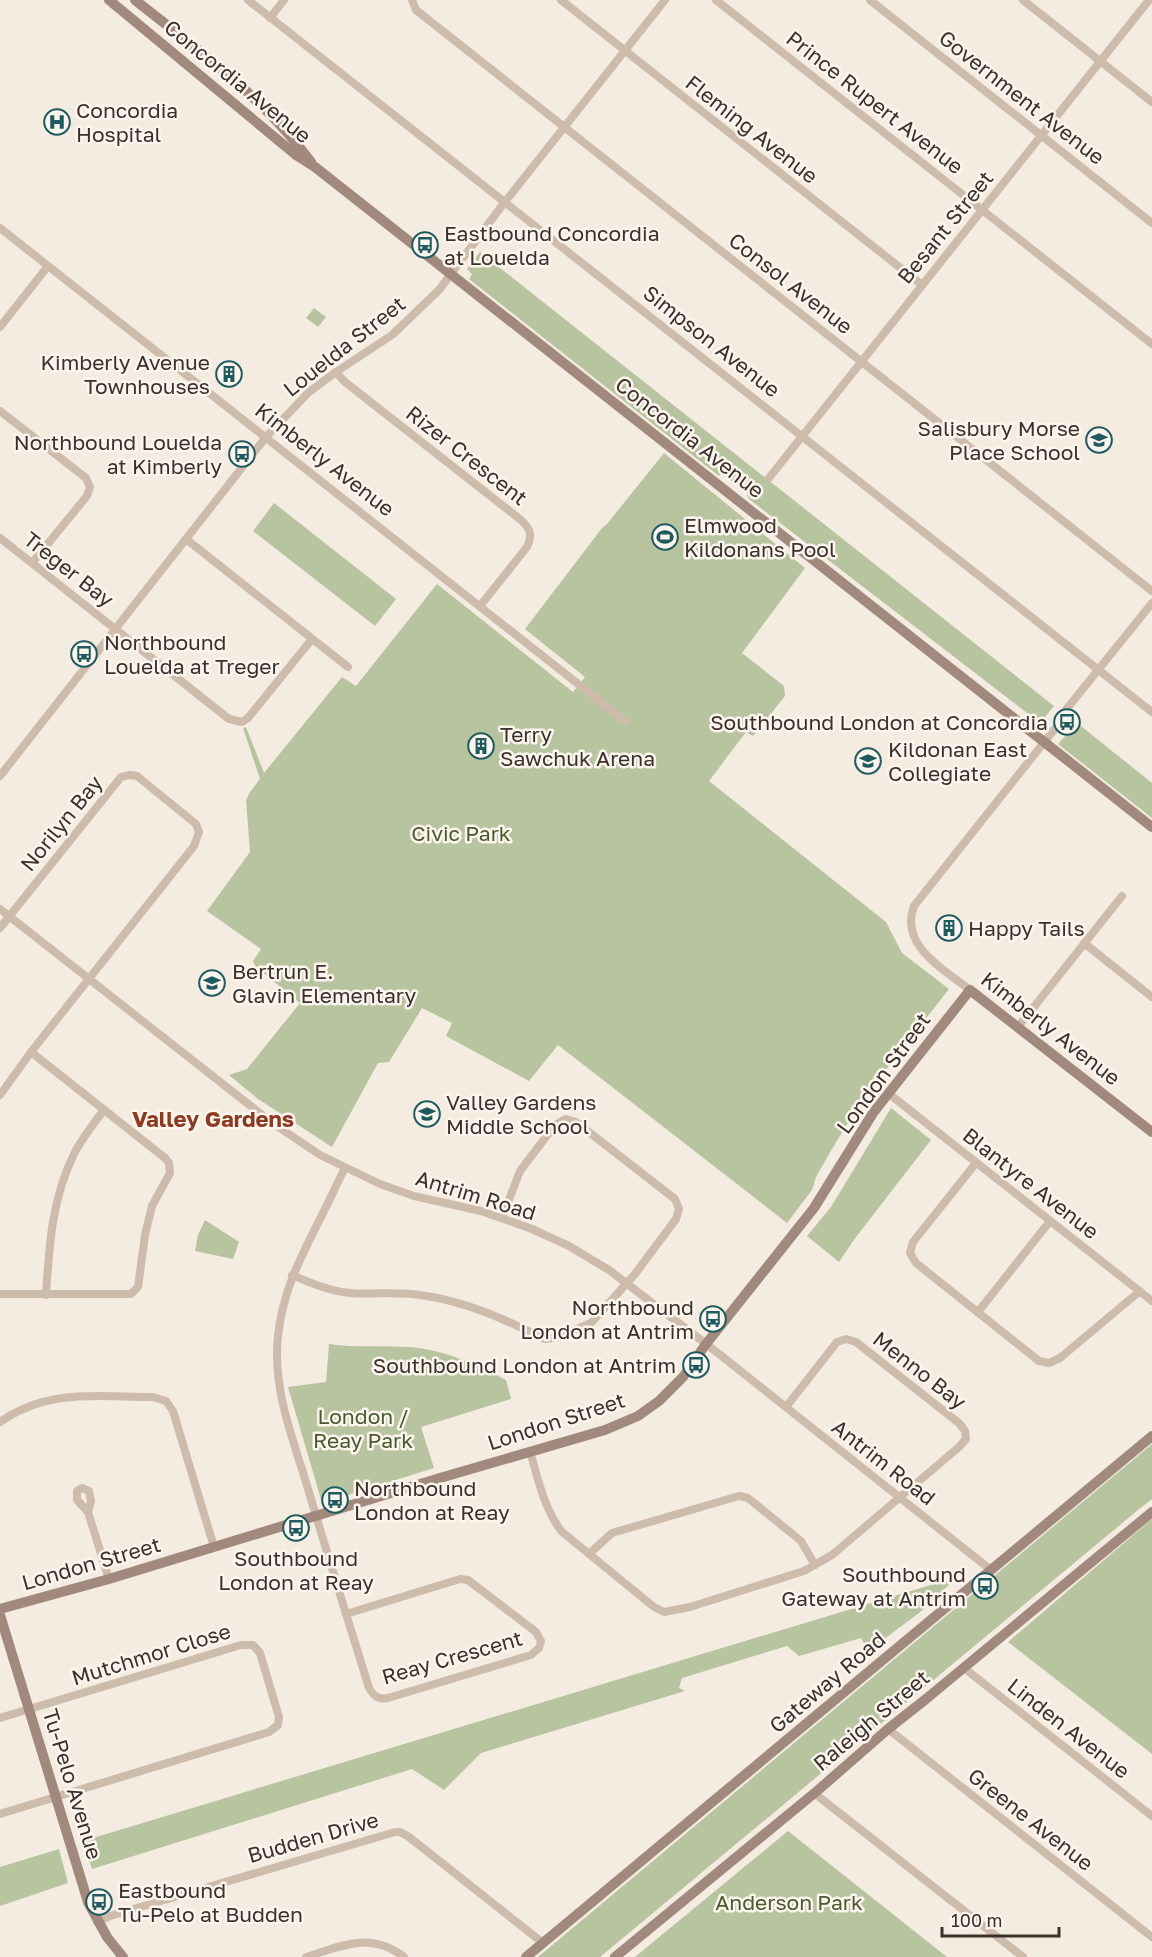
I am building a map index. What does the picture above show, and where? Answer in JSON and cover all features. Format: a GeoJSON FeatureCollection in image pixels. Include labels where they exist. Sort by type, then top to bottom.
{"type":"FeatureCollection","features":[{"type":"Feature","properties":{"kind":"street","name":"Concordia Avenue"},"geometry":{"type":"LineString","coordinates":[[109,0],[296,155],[315,167],[451,273],[1152,827]]}},
{"type":"Feature","properties":{"kind":"street","name":"Concordia Avenue"},"geometry":{"type":"LineString","coordinates":[[135,0],[243,86],[302,148],[315,167]]}},
{"type":"Feature","properties":{"kind":"street","name":"Simpson Avenue"},"geometry":{"type":"LineString","coordinates":[[248,0],[1152,712]]}},
{"type":"Feature","properties":{"kind":"street"},"geometry":{"type":"LineString","coordinates":[[270,18],[284,0]]}},
{"type":"Feature","properties":{"kind":"street","name":"Consol Avenue"},"geometry":{"type":"LineString","coordinates":[[412,0],[416,10],[1152,591]]}},
{"type":"Feature","properties":{"kind":"street","name":"Fleming Avenue"},"geometry":{"type":"LineString","coordinates":[[561,0],[922,285]]}},
{"type":"Feature","properties":{"kind":"street","name":"Louelda Street"},"geometry":{"type":"LineString","coordinates":[[0,776],[266,437],[304,398],[336,372],[387,339],[409,321],[439,290],[504,202],[664,0]]}},
{"type":"Feature","properties":{"kind":"street","name":"Prince Rupert Avenue"},"geometry":{"type":"LineString","coordinates":[[716,0],[1152,344]]}},
{"type":"Feature","properties":{"kind":"street","name":"Government Avenue"},"geometry":{"type":"LineString","coordinates":[[870,0],[1152,223]]}},
{"type":"Feature","properties":{"kind":"street"},"geometry":{"type":"LineString","coordinates":[[1023,0],[1152,102]]}},
{"type":"Feature","properties":{"kind":"street","name":"Besant Street"},"geometry":{"type":"LineString","coordinates":[[769,478],[1149,0]]}},
{"type":"Feature","properties":{"kind":"street","name":"Kimberly Avenue"},"geometry":{"type":"LineString","coordinates":[[0,228],[625,721]]}},
{"type":"Feature","properties":{"kind":"street"},"geometry":{"type":"LineString","coordinates":[[0,327],[48,266]]}},
{"type":"Feature","properties":{"kind":"street","name":"Rizer Crescent"},"geometry":{"type":"LineString","coordinates":[[336,372],[345,382],[530,529],[531,539],[527,547],[480,606]]}},
{"type":"Feature","properties":{"kind":"street"},"geometry":{"type":"LineString","coordinates":[[0,411],[86,478],[90,487],[87,496],[32,563]]}},
{"type":"Feature","properties":{"kind":"street","name":"Treger Bay"},"geometry":{"type":"LineString","coordinates":[[0,538],[229,719],[237,722],[248,718],[312,639]]}},
{"type":"Feature","properties":{"kind":"street"},"geometry":{"type":"LineString","coordinates":[[186,539],[348,667]]}},
{"type":"Feature","properties":{"kind":"street"},"geometry":{"type":"LineString","coordinates":[[1045,741],[1061,721],[1065,711],[1152,603]]}},
{"type":"Feature","properties":{"kind":"street","name":"Kimberly Avenue"},"geometry":{"type":"LineString","coordinates":[[1045,741],[914,906],[911,917],[913,931],[917,944],[926,954],[1152,1132]]}},
{"type":"Feature","properties":{"kind":"street","name":"Norilyn Bay"},"geometry":{"type":"LineString","coordinates":[[9,917],[121,777],[137,776],[196,824],[200,832],[194,846],[89,979]]}},
{"type":"Feature","properties":{"kind":"street"},"geometry":{"type":"LineString","coordinates":[[1018,1027],[1122,896]]}},
{"type":"Feature","properties":{"kind":"street","name":"Antrim Road"},"geometry":{"type":"LineString","coordinates":[[0,909],[295,1139],[345,1168],[380,1184],[414,1196],[502,1218],[569,1246],[626,1282],[991,1570]]}},
{"type":"Feature","properties":{"kind":"street"},"geometry":{"type":"LineString","coordinates":[[0,928],[9,917]]}},
{"type":"Feature","properties":{"kind":"street"},"geometry":{"type":"LineString","coordinates":[[1084,943],[1152,997]]}},
{"type":"Feature","properties":{"kind":"street"},"geometry":{"type":"LineString","coordinates":[[0,1095],[89,979]]}},
{"type":"Feature","properties":{"kind":"street","name":"London Street"},"geometry":{"type":"LineString","coordinates":[[0,1609],[605,1430],[638,1416],[671,1390],[814,1208],[858,1136],[888,1093],[970,990]]}},
{"type":"Feature","properties":{"kind":"street"},"geometry":{"type":"LineString","coordinates":[[0,1294],[125,1296],[131,1294],[138,1287],[152,1206],[168,1178],[170,1168],[165,1158],[31,1052]]}},
{"type":"Feature","properties":{"kind":"street","name":"Blantyre Avenue"},"geometry":{"type":"LineString","coordinates":[[888,1093],[1152,1300]]}},
{"type":"Feature","properties":{"kind":"street"},"geometry":{"type":"LineString","coordinates":[[46,1295],[52,1226],[62,1181],[76,1150],[104,1110]]}},
{"type":"Feature","properties":{"kind":"street"},"geometry":{"type":"LineString","coordinates":[[292,1275],[317,1286],[342,1292],[418,1294],[456,1302],[490,1313],[546,1339],[583,1328],[591,1323],[676,1219],[679,1209],[675,1199],[576,1122],[566,1119],[555,1125],[520,1171],[502,1218]]}},
{"type":"Feature","properties":{"kind":"street"},"geometry":{"type":"LineString","coordinates":[[976,1163],[913,1242],[910,1253],[916,1263],[1039,1361],[1049,1363],[1060,1358],[1140,1291]]}},
{"type":"Feature","properties":{"kind":"street","name":"Reay Crescent"},"geometry":{"type":"LineString","coordinates":[[345,1168],[292,1275],[278,1336],[279,1381],[283,1406],[316,1516],[346,1614],[369,1688],[375,1696],[388,1698],[531,1655],[539,1648],[541,1641],[536,1632],[468,1580],[460,1579],[346,1614]]}},
{"type":"Feature","properties":{"kind":"street"},"geometry":{"type":"LineString","coordinates":[[978,1312],[1050,1221]]}},
{"type":"Feature","properties":{"kind":"street","name":"Menno Bay"},"geometry":{"type":"LineString","coordinates":[[786,1407],[837,1342],[846,1339],[856,1342],[950,1416],[965,1431],[966,1439],[899,1497]]}},
{"type":"Feature","properties":{"kind":"street"},"geometry":{"type":"LineString","coordinates":[[0,1422],[32,1404],[64,1397],[153,1397],[166,1401],[177,1423],[213,1547]]}},
{"type":"Feature","properties":{"kind":"street","name":"Gateway Road"},"geometry":{"type":"LineString","coordinates":[[526,1957],[1152,1436]]}},
{"type":"Feature","properties":{"kind":"street"},"geometry":{"type":"LineString","coordinates":[[530,1451],[544,1501],[561,1531],[654,1607],[664,1611],[690,1607],[804,1571],[832,1555],[899,1497]]}},
{"type":"Feature","properties":{"kind":"street"},"geometry":{"type":"LineString","coordinates":[[589,1554],[612,1533],[739,1496],[748,1498],[801,1541],[815,1565]]}},
{"type":"Feature","properties":{"kind":"street"},"geometry":{"type":"LineString","coordinates":[[88,1512],[109,1578]]}},
{"type":"Feature","properties":{"kind":"street","name":"Raleigh Street"},"geometry":{"type":"LineString","coordinates":[[615,1957],[1152,1512]]}},
{"type":"Feature","properties":{"kind":"street","name":"Tu-Pelo Avenue"},"geometry":{"type":"LineString","coordinates":[[0,1615],[88,1902],[106,1937],[123,1957]]}},
{"type":"Feature","properties":{"kind":"street","name":"Mutchmor Close"},"geometry":{"type":"LineString","coordinates":[[30,1709],[241,1645],[253,1645],[260,1653],[279,1713],[278,1725],[269,1732],[55,1797]]}},
{"type":"Feature","properties":{"kind":"street","name":"Linden Avenue"},"geometry":{"type":"LineString","coordinates":[[964,1668],[1152,1816]]}},
{"type":"Feature","properties":{"kind":"street"},"geometry":{"type":"LineString","coordinates":[[0,1718],[30,1709]]}},
{"type":"Feature","properties":{"kind":"street","name":"Greene Avenue"},"geometry":{"type":"LineString","coordinates":[[888,1729],[1152,1937]]}},
{"type":"Feature","properties":{"kind":"street"},"geometry":{"type":"LineString","coordinates":[[814,1793],[1023,1957]]}},
{"type":"Feature","properties":{"kind":"street"},"geometry":{"type":"LineString","coordinates":[[0,1814],[55,1797]]}},
{"type":"Feature","properties":{"kind":"street","name":"Budden Drive"},"geometry":{"type":"LineString","coordinates":[[97,1922],[122,1912],[395,1832],[405,1834],[543,1943]]}},
{"type":"Feature","properties":{"kind":"street"},"geometry":{"type":"LineString","coordinates":[[306,1957],[352,1943],[367,1941],[389,1946],[404,1957]]}},
{"type":"Feature","properties":{"kind":"green space"},"geometry":{"type":"Polygon","coordinates":[[[480,252],[1054,706],[1040,723],[749,499],[746,492],[722,474],[719,476],[469,279],[472,274],[467,269],[480,252]]]}},
{"type":"Feature","properties":{"kind":"green space"},"geometry":{"type":"Polygon","coordinates":[[[314,308],[326,317],[318,327],[306,318],[314,308]]]}},
{"type":"Feature","properties":{"kind":"green space","name":"Civic Park"},"geometry":{"type":"Polygon","coordinates":[[[664,453],[805,568],[742,653],[784,686],[785,696],[753,736],[746,732],[709,781],[886,922],[902,953],[949,989],[860,1103],[816,1177],[812,1190],[787,1223],[558,1045],[529,1081],[446,1036],[452,1023],[422,1008],[389,1062],[378,1063],[332,1147],[258,1099],[229,1075],[247,1069],[300,1003],[256,967],[253,961],[261,949],[207,911],[250,852],[246,800],[260,779],[243,728],[246,727],[264,773],[342,677],[356,686],[437,584],[573,692],[585,677],[525,629],[602,528],[664,453]]]}},
{"type":"Feature","properties":{"kind":"green space"},"geometry":{"type":"Polygon","coordinates":[[[274,503],[396,599],[375,626],[253,531],[274,503]]]}},
{"type":"Feature","properties":{"kind":"green space"},"geometry":{"type":"Polygon","coordinates":[[[1077,723],[1152,783],[1152,818],[1058,744],[1077,723]]]}},
{"type":"Feature","properties":{"kind":"green space"},"geometry":{"type":"Polygon","coordinates":[[[891,1108],[931,1140],[839,1262],[807,1236],[831,1207],[891,1108]]]}},
{"type":"Feature","properties":{"kind":"green space"},"geometry":{"type":"Polygon","coordinates":[[[205,1220],[239,1242],[233,1259],[195,1251],[198,1235],[205,1220]]]}},
{"type":"Feature","properties":{"kind":"green space","name":"London / Reay Park"},"geometry":{"type":"Polygon","coordinates":[[[329,1344],[421,1348],[446,1354],[506,1380],[511,1399],[421,1427],[434,1468],[322,1503],[288,1387],[326,1382],[329,1344]]]}},
{"type":"Feature","properties":{"kind":"green space"},"geometry":{"type":"Polygon","coordinates":[[[1152,1444],[1152,1499],[600,1957],[538,1957],[1152,1444]]]}},
{"type":"Feature","properties":{"kind":"green space"},"geometry":{"type":"Polygon","coordinates":[[[1152,1519],[1152,1754],[1008,1642],[1152,1519]]]}},
{"type":"Feature","properties":{"kind":"green space"},"geometry":{"type":"Polygon","coordinates":[[[944,1581],[951,1583],[919,1613],[868,1651],[861,1638],[799,1656],[787,1646],[682,1678],[679,1688],[685,1691],[481,1753],[444,1790],[412,1769],[92,1869],[83,1841],[944,1581]]]}},
{"type":"Feature","properties":{"kind":"green space","name":"Anderson Park"},"geometry":{"type":"Polygon","coordinates":[[[788,1831],[942,1953],[947,1957],[635,1957],[788,1831]]]}},
{"type":"Feature","properties":{"kind":"green space"},"geometry":{"type":"Polygon","coordinates":[[[59,1849],[68,1883],[0,1906],[0,1867],[59,1849]]]}},
{"type":"Feature","properties":{"kind":"place","name":"Concordia Hospital"},"geometry":{"type":"Point","coordinates":[57,122]}},
{"type":"Feature","properties":{"kind":"place","name":"Eastbound Concordia at Louelda"},"geometry":{"type":"Point","coordinates":[425,245]}},
{"type":"Feature","properties":{"kind":"place","name":"Kimberly Avenue Townhouses"},"geometry":{"type":"Point","coordinates":[229,374]}},
{"type":"Feature","properties":{"kind":"place","name":"Salisbury Morse Place School"},"geometry":{"type":"Point","coordinates":[1099,440]}},
{"type":"Feature","properties":{"kind":"place","name":"Northbound Louelda at Kimberly"},"geometry":{"type":"Point","coordinates":[242,454]}},
{"type":"Feature","properties":{"kind":"place","name":"Elmwood Kildonans Pool"},"geometry":{"type":"Point","coordinates":[665,537]}},
{"type":"Feature","properties":{"kind":"place","name":"Northbound Louelda at Treger"},"geometry":{"type":"Point","coordinates":[84,654]}},
{"type":"Feature","properties":{"kind":"place","name":"Southbound London at Concordia"},"geometry":{"type":"Point","coordinates":[1067,722]}},
{"type":"Feature","properties":{"kind":"place","name":"Terry Sawchuk Arena"},"geometry":{"type":"Point","coordinates":[481,746]}},
{"type":"Feature","properties":{"kind":"place","name":"Kildonan East Collegiate"},"geometry":{"type":"Point","coordinates":[868,761]}},
{"type":"Feature","properties":{"kind":"place","name":"Happy Tails"},"geometry":{"type":"Point","coordinates":[949,928]}},
{"type":"Feature","properties":{"kind":"place","name":"Bertrun E. Glavin Elementary"},"geometry":{"type":"Point","coordinates":[212,983]}},
{"type":"Feature","properties":{"kind":"place","name":"Valley Gardens Middle School"},"geometry":{"type":"Point","coordinates":[427,1114]}},
{"type":"Feature","properties":{"kind":"place","name":"Northbound London at Antrim"},"geometry":{"type":"Point","coordinates":[713,1319]}},
{"type":"Feature","properties":{"kind":"place","name":"Southbound London at Antrim"},"geometry":{"type":"Point","coordinates":[696,1365]}},
{"type":"Feature","properties":{"kind":"place","name":"Northbound London at Reay"},"geometry":{"type":"Point","coordinates":[335,1500]}},
{"type":"Feature","properties":{"kind":"place","name":"Southbound London at Reay"},"geometry":{"type":"Point","coordinates":[296,1528]}},
{"type":"Feature","properties":{"kind":"place","name":"Southbound Gateway at Antrim"},"geometry":{"type":"Point","coordinates":[985,1586]}},
{"type":"Feature","properties":{"kind":"place","name":"Eastbound Tu-Pelo at Budden"},"geometry":{"type":"Point","coordinates":[99,1902]}},
{"type":"Feature","properties":{"kind":"district","name":"Valley Gardens"},"geometry":{"type":"Point","coordinates":[213,1118]}}]}
